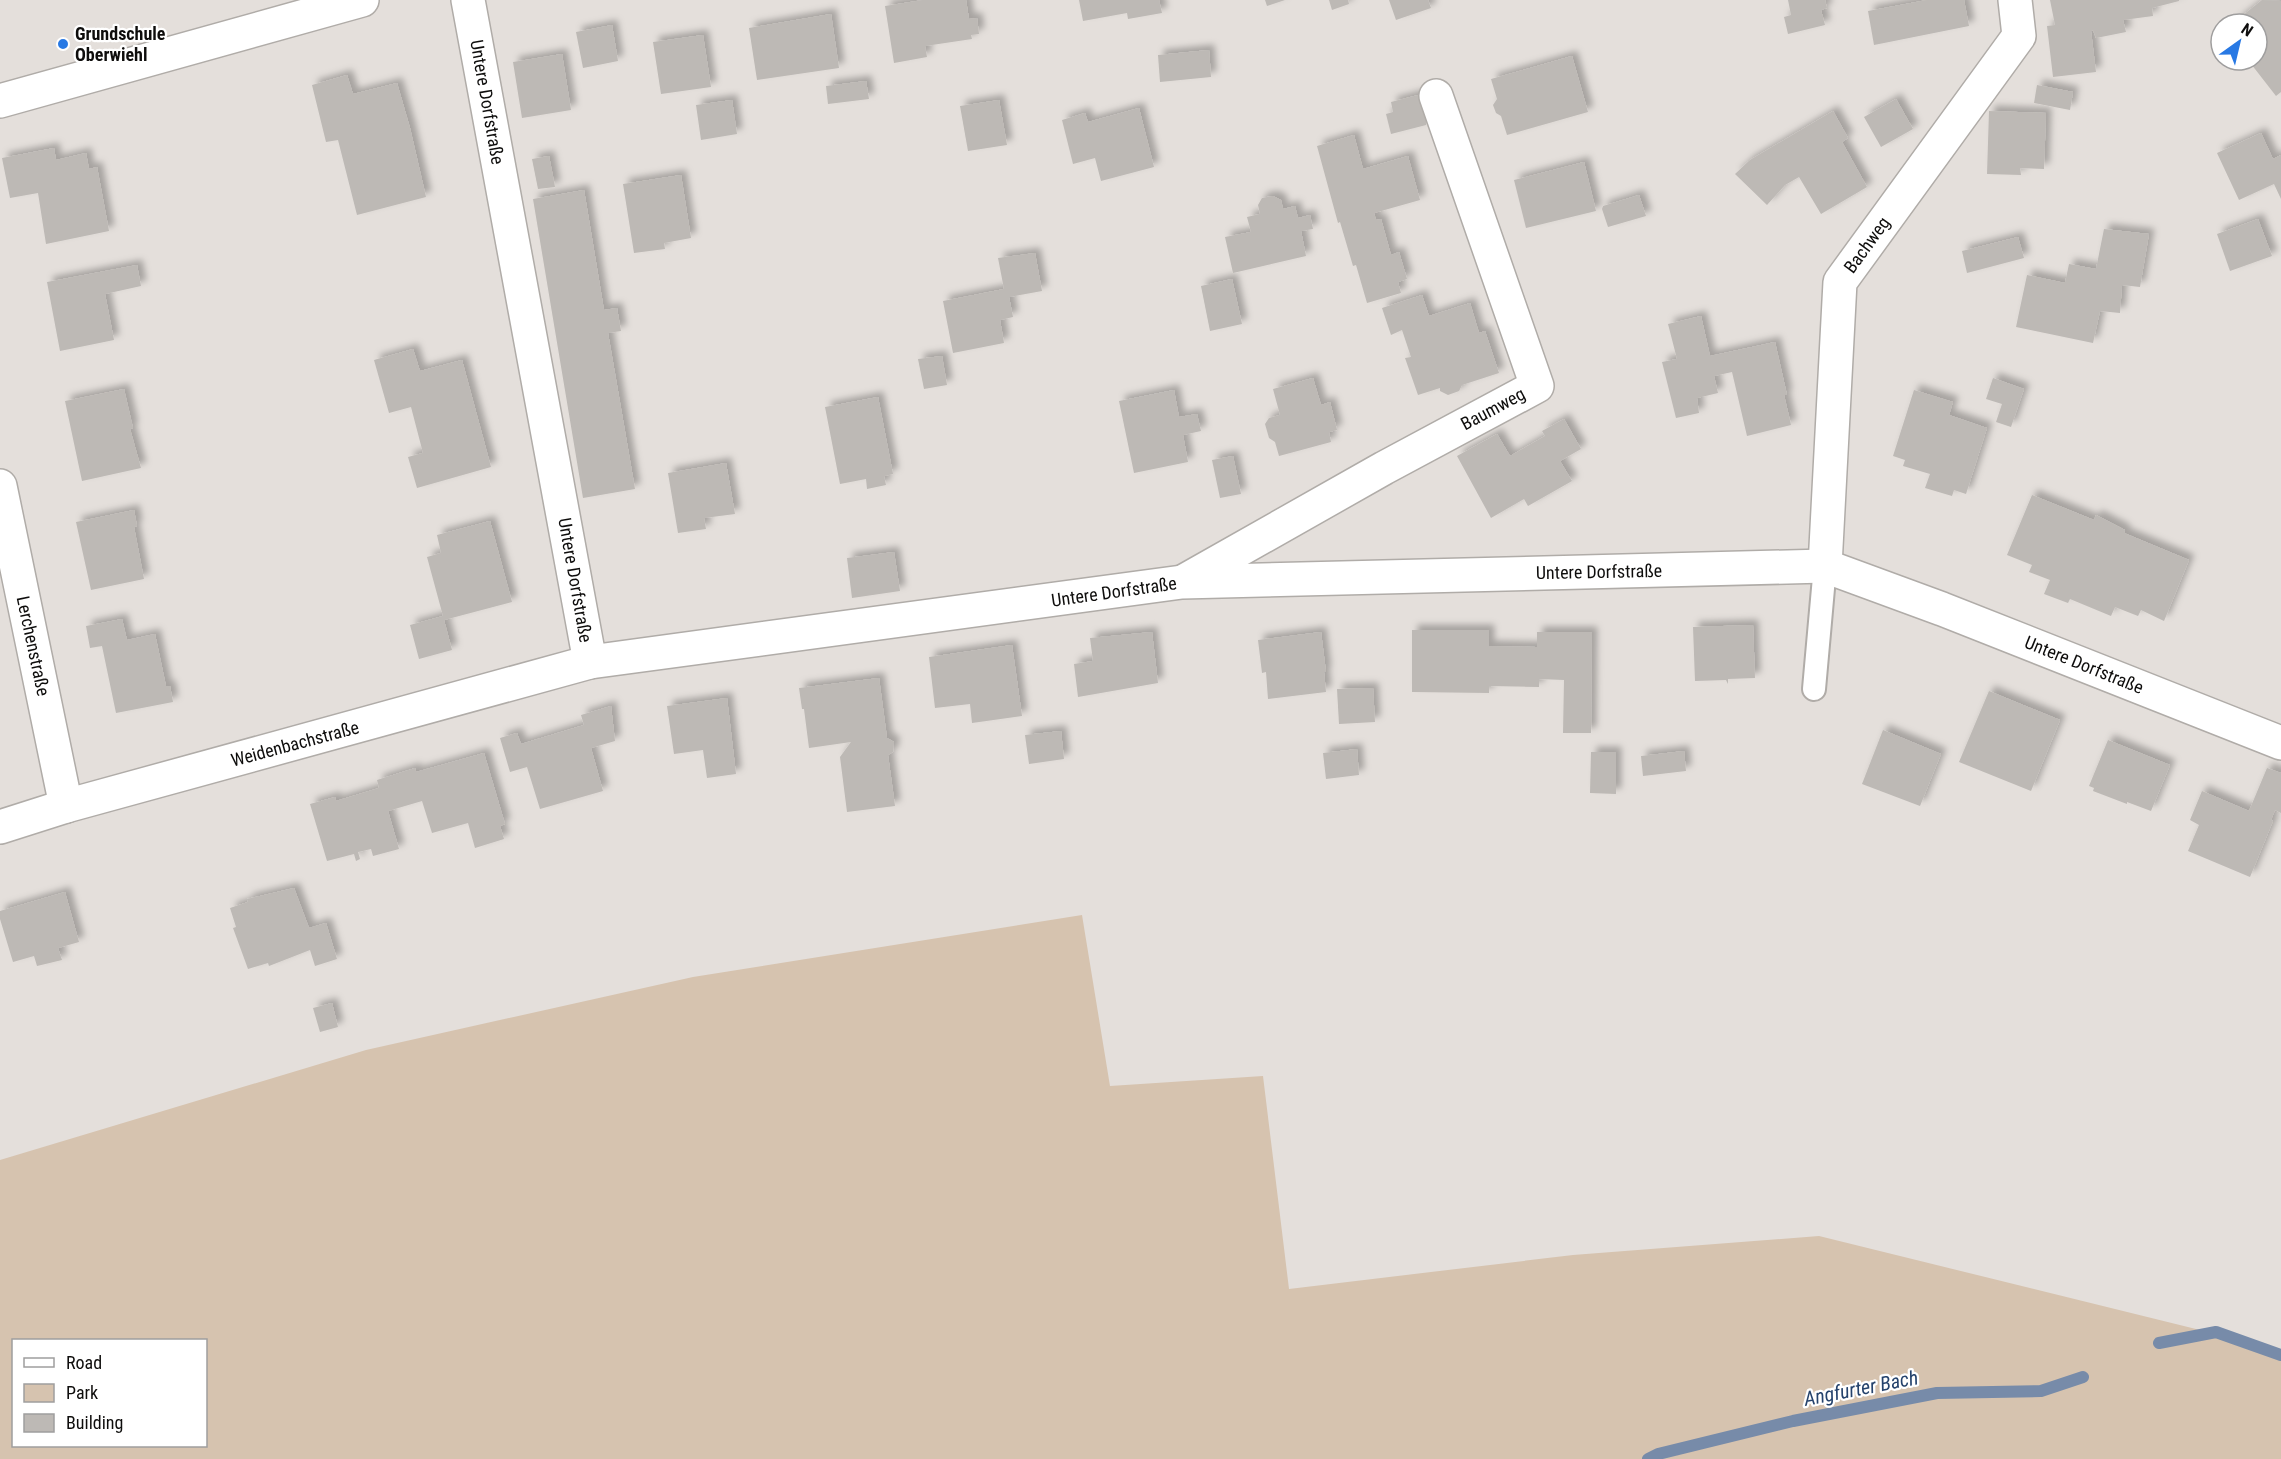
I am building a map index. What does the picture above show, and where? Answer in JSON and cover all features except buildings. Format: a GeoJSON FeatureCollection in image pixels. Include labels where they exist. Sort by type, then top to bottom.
{"type":"FeatureCollection","features":[{"type":"Feature","properties":{"kind":"street"},"geometry":{"type":"LineString","coordinates":[[0,101],[362,0]]}},
{"type":"Feature","properties":{"kind":"street","name":"Untere Dorfstraße"},"geometry":{"type":"LineString","coordinates":[[468,0],[590,662],[1182,582],[1825,566],[1942,609],[2281,743]]}},
{"type":"Feature","properties":{"kind":"street","name":"Bachweg"},"geometry":{"type":"LineString","coordinates":[[1825,566],[1840,282],[2019,36],[2015,0]]}},
{"type":"Feature","properties":{"kind":"street","name":"Baumweg"},"geometry":{"type":"LineString","coordinates":[[1182,582],[1384,468],[1537,386],[1436,96]]}},
{"type":"Feature","properties":{"kind":"street","name":"Lerchenstraße"},"geometry":{"type":"LineString","coordinates":[[0,486],[66,806]]}},
{"type":"Feature","properties":{"kind":"street","name":"Weidenbachstraße"},"geometry":{"type":"LineString","coordinates":[[0,826],[590,662]]}},
{"type":"Feature","properties":{"kind":"lane"},"geometry":{"type":"LineString","coordinates":[[1814,689],[1825,566]]}},
{"type":"Feature","properties":{"kind":"green space"},"geometry":{"type":"Polygon","coordinates":[[[1082,915],[1110,1086],[1263,1076],[1289,1289],[1573,1255],[1819,1236],[2281,1350],[2281,1459],[0,1459],[0,1160],[366,1050],[693,977],[1082,915]]]}},
{"type":"Feature","properties":{"kind":"waterway","name":"Angfurter Bach"},"geometry":{"type":"LineString","coordinates":[[2159,1343],[2216,1332],[2281,1355]]}},
{"type":"Feature","properties":{"kind":"waterway","name":"Angfurter Bach"},"geometry":{"type":"LineString","coordinates":[[1648,1459],[1658,1454],[1793,1421],[1937,1393],[2041,1391],[2083,1377]]}},
{"type":"Feature","properties":{"kind":"place","name":"Grundschule Oberwiehl"},"geometry":{"type":"Point","coordinates":[63,44]}}]}
